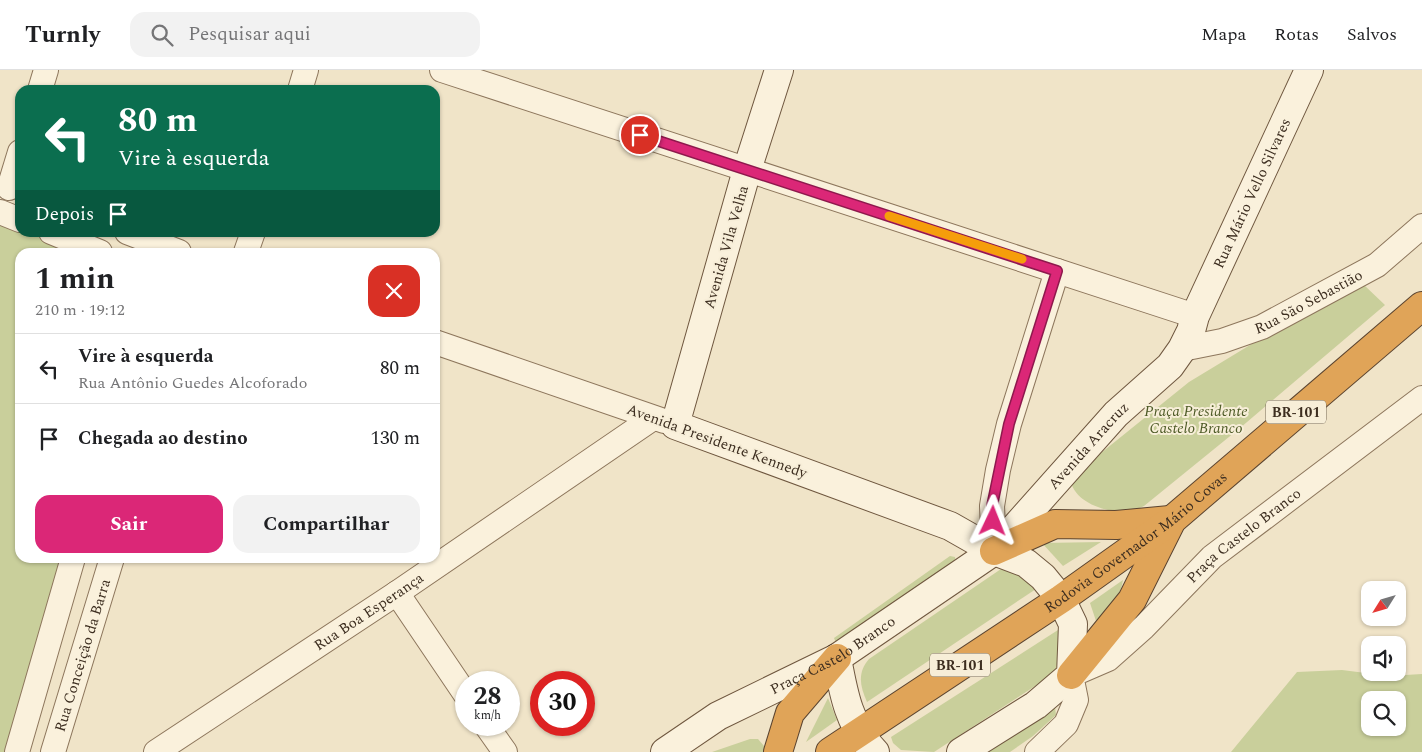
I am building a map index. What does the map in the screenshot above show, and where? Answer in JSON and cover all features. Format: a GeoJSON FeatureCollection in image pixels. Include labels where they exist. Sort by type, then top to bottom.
{"type":"FeatureCollection","features":[{"type":"Feature","properties":{"kind":"highway","name":"Rodovia Governador Mário Covas"},"geometry":{"type":"LineString","coordinates":[[830,752],[867,742],[1172,520],[1422,306]]}},
{"type":"Feature","properties":{"kind":"highway"},"geometry":{"type":"LineString","coordinates":[[994,552],[1055,524],[1116,525],[1172,520]]}},
{"type":"Feature","properties":{"kind":"highway"},"geometry":{"type":"LineString","coordinates":[[1071,675],[1132,600],[1172,520]]}},
{"type":"Feature","properties":{"kind":"highway"},"geometry":{"type":"LineString","coordinates":[[778,752],[790,713],[837,658]]}},
{"type":"Feature","properties":{"kind":"main road","name":"Avenida Vila Velha"},"geometry":{"type":"LineString","coordinates":[[664,422],[779,70]]}},
{"type":"Feature","properties":{"kind":"main road","name":"Rua Mário Vello Silvares"},"geometry":{"type":"LineString","coordinates":[[1195,316],[1309,70]]}},
{"type":"Feature","properties":{"kind":"main road","name":"Avenida Aracruz"},"geometry":{"type":"LineString","coordinates":[[994,552],[1116,414],[1156,381],[1182,349],[1191,331],[1195,316]]}},
{"type":"Feature","properties":{"kind":"main road","name":"Avenida Presidente Kennedy"},"geometry":{"type":"LineString","coordinates":[[664,422],[950,526],[994,552],[1026,563],[1043,577],[1062,599],[1073,624],[1071,675]]}},
{"type":"Feature","properties":{"kind":"main road","name":"Praça Castelo Branco"},"geometry":{"type":"LineString","coordinates":[[665,752],[718,716],[837,658],[994,552]]}},
{"type":"Feature","properties":{"kind":"main road"},"geometry":{"type":"LineString","coordinates":[[837,658],[847,706],[867,742]]}},
{"type":"Feature","properties":{"kind":"main road","name":"Praça Castelo Branco"},"geometry":{"type":"LineString","coordinates":[[961,752],[1036,705],[1071,675]]}},
{"type":"Feature","properties":{"kind":"street"},"geometry":{"type":"LineString","coordinates":[[42,85],[46,70]]}},
{"type":"Feature","properties":{"kind":"street"},"geometry":{"type":"LineString","coordinates":[[302,85],[306,70]]}},
{"type":"Feature","properties":{"kind":"street"},"geometry":{"type":"LineString","coordinates":[[442,70],[1195,316]]}},
{"type":"Feature","properties":{"kind":"street"},"geometry":{"type":"LineString","coordinates":[[10,188],[15,170]]}},
{"type":"Feature","properties":{"kind":"street"},"geometry":{"type":"LineString","coordinates":[[0,212],[15,218]]}},
{"type":"Feature","properties":{"kind":"street","name":"Rua São Sebastião"},"geometry":{"type":"LineString","coordinates":[[1182,349],[1222,341],[1262,327],[1376,264],[1422,226]]}},
{"type":"Feature","properties":{"kind":"street"},"geometry":{"type":"LineString","coordinates":[[63,237],[90,248]]}},
{"type":"Feature","properties":{"kind":"street"},"geometry":{"type":"LineString","coordinates":[[138,237],[162,248]]}},
{"type":"Feature","properties":{"kind":"street"},"geometry":{"type":"LineString","coordinates":[[994,552],[992,506],[998,470],[1009,424],[1057,271]]}},
{"type":"Feature","properties":{"kind":"street","name":"Avenida Presidente Kennedy"},"geometry":{"type":"LineString","coordinates":[[440,344],[664,422]]}},
{"type":"Feature","properties":{"kind":"street","name":"Praça Castelo Branco"},"geometry":{"type":"LineString","coordinates":[[1071,675],[1108,659],[1144,627],[1212,557],[1422,398]]}},
{"type":"Feature","properties":{"kind":"street","name":"Rua Boa Esperança"},"geometry":{"type":"LineString","coordinates":[[156,752],[397,593],[664,422]]}},
{"type":"Feature","properties":{"kind":"street"},"geometry":{"type":"LineString","coordinates":[[17,752],[73,563]]}},
{"type":"Feature","properties":{"kind":"street","name":"Rua Conceição da Barra"},"geometry":{"type":"LineString","coordinates":[[53,752],[110,563]]}},
{"type":"Feature","properties":{"kind":"street"},"geometry":{"type":"LineString","coordinates":[[397,593],[455,679]]}},
{"type":"Feature","properties":{"kind":"street"},"geometry":{"type":"LineString","coordinates":[[1037,752],[1066,724],[1076,700],[1071,675]]}},
{"type":"Feature","properties":{"kind":"street"},"geometry":{"type":"LineString","coordinates":[[493,736],[504,752]]}},
{"type":"Feature","properties":{"kind":"street"},"geometry":{"type":"LineString","coordinates":[[0,746],[7,752]]}},
{"type":"Feature","properties":{"kind":"green space"},"geometry":{"type":"Polygon","coordinates":[[[0,204],[15,210],[15,237],[81,237],[110,248],[15,248],[15,563],[82,563],[25,752],[0,752],[0,204]]]}},
{"type":"Feature","properties":{"kind":"green space","name":"Praça Presidente Castelo Branco"},"geometry":{"type":"Polygon","coordinates":[[[1364,285],[1385,305],[1240,428],[1144,506],[1128,512],[1117,512],[1099,508],[1083,499],[1072,486],[1070,478],[1189,382],[1260,339],[1364,285]]]}},
{"type":"Feature","properties":{"kind":"green space"},"geometry":{"type":"Polygon","coordinates":[[[1101,542],[1063,566],[1042,543],[1101,542]]]}},
{"type":"Feature","properties":{"kind":"green space"},"geometry":{"type":"Polygon","coordinates":[[[950,556],[955,557],[956,564],[836,643],[834,638],[950,556]]]}},
{"type":"Feature","properties":{"kind":"green space"},"geometry":{"type":"Polygon","coordinates":[[[1001,569],[1018,571],[1036,589],[867,702],[861,675],[869,659],[1001,569]]]}},
{"type":"Feature","properties":{"kind":"green space"},"geometry":{"type":"Polygon","coordinates":[[[1123,580],[1122,587],[1114,603],[1096,621],[1090,603],[1123,580]]]}},
{"type":"Feature","properties":{"kind":"green space"},"geometry":{"type":"Polygon","coordinates":[[[1058,630],[1063,639],[1055,673],[934,752],[901,750],[893,743],[891,737],[1058,630]]]}},
{"type":"Feature","properties":{"kind":"green space"},"geometry":{"type":"Polygon","coordinates":[[[1342,670],[1361,672],[1361,681],[1406,681],[1406,675],[1422,674],[1422,752],[1231,752],[1297,672],[1342,670]]]}},
{"type":"Feature","properties":{"kind":"green space"},"geometry":{"type":"Polygon","coordinates":[[[828,698],[837,720],[806,742],[828,698]]]}},
{"type":"Feature","properties":{"kind":"green space"},"geometry":{"type":"Polygon","coordinates":[[[1055,707],[1056,715],[1033,736],[1010,752],[988,752],[1055,707]]]}},
{"type":"Feature","properties":{"kind":"green space"},"geometry":{"type":"Polygon","coordinates":[[[750,739],[758,739],[766,752],[712,752],[750,739]]]}},
{"type":"Feature","properties":{"kind":"slow traffic"},"geometry":{"type":"LineString","coordinates":[[889,216],[1022,259]]}},
{"type":"Feature","properties":{"kind":"route"},"geometry":{"type":"LineString","coordinates":[[640,135],[1057,271],[1009,424],[992,506],[993,521]]}}]}
